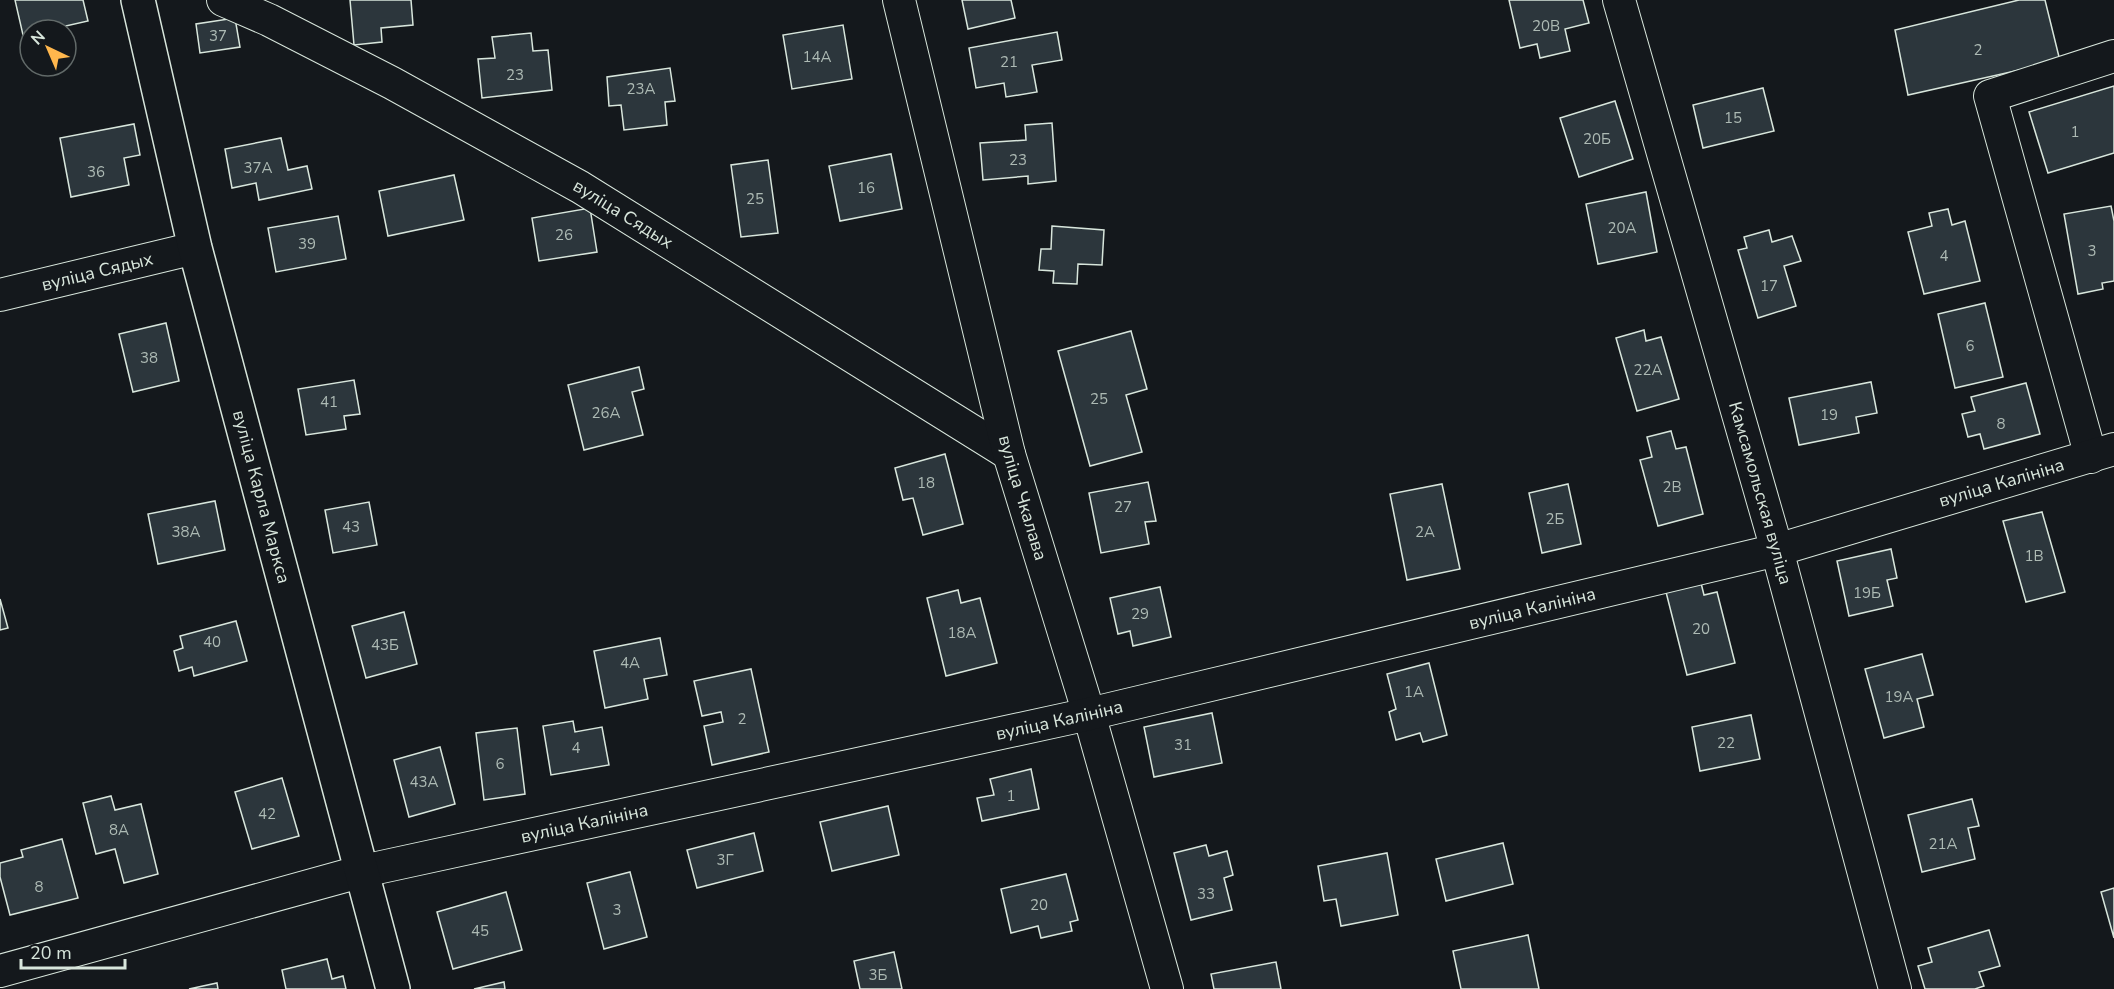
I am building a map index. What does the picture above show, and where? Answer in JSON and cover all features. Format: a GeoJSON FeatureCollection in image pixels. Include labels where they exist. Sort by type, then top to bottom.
{"type":"FeatureCollection","features":[{"type":"Feature","properties":{"kind":"street","name":"вуліца Карла Маркса"},"geometry":{"type":"LineString","coordinates":[[138,0],[195,248],[393,989]]}},
{"type":"Feature","properties":{"kind":"street","name":"вуліца Сядых"},"geometry":{"type":"LineString","coordinates":[[224,0],[269,20],[392,83],[580,187],[1009,454]]}},
{"type":"Feature","properties":{"kind":"street","name":"вуліца Чкалава"},"geometry":{"type":"LineString","coordinates":[[899,0],[1009,454],[1089,714],[1167,989]]}},
{"type":"Feature","properties":{"kind":"street","name":"Камсамольская вуліца"},"geometry":{"type":"LineString","coordinates":[[1619,0],[1777,550],[1895,989]]}},
{"type":"Feature","properties":{"kind":"street"},"geometry":{"type":"LineString","coordinates":[[2102,453],[1990,96],[2114,56]]}},
{"type":"Feature","properties":{"kind":"street","name":"вуліца Сядых"},"geometry":{"type":"LineString","coordinates":[[0,295],[195,248]]}},
{"type":"Feature","properties":{"kind":"street","name":"вуліца Калініна"},"geometry":{"type":"LineString","coordinates":[[0,971],[363,872],[1089,714],[1777,550],[2102,453]]}},
{"type":"Feature","properties":{"kind":"building"},"geometry":{"type":"Polygon","coordinates":[[[15,0],[83,0],[88,21],[78,23],[78,18],[19,18],[15,0]]]}},
{"type":"Feature","properties":{"kind":"building"},"geometry":{"type":"Polygon","coordinates":[[[350,0],[411,0],[413,25],[381,28],[382,42],[354,45],[350,0]]]}},
{"type":"Feature","properties":{"kind":"building"},"geometry":{"type":"Polygon","coordinates":[[[962,0],[1011,0],[1015,18],[968,29],[962,0]]]}},
{"type":"Feature","properties":{"kind":"building"},"geometry":{"type":"Polygon","coordinates":[[[1509,0],[1583,0],[1589,23],[1565,29],[1570,51],[1540,58],[1537,44],[1520,48],[1509,0]]]}},
{"type":"Feature","properties":{"kind":"building"},"geometry":{"type":"Polygon","coordinates":[[[2019,0],[2045,0],[2060,61],[1908,95],[1895,30],[2019,0]]]}},
{"type":"Feature","properties":{"kind":"building"},"geometry":{"type":"Polygon","coordinates":[[[235,18],[240,47],[200,53],[196,24],[235,18]]]}},
{"type":"Feature","properties":{"kind":"building"},"geometry":{"type":"Polygon","coordinates":[[[843,25],[852,79],[792,89],[783,35],[843,25]]]}},
{"type":"Feature","properties":{"kind":"building"},"geometry":{"type":"Polygon","coordinates":[[[1057,32],[1062,60],[1032,65],[1037,92],[1006,97],[1004,83],[976,88],[969,48],[1057,32]]]}},
{"type":"Feature","properties":{"kind":"building"},"geometry":{"type":"Polygon","coordinates":[[[531,33],[533,51],[548,50],[552,90],[482,98],[478,59],[495,58],[492,37],[531,33]]]}},
{"type":"Feature","properties":{"kind":"building"},"geometry":{"type":"Polygon","coordinates":[[[670,68],[675,101],[665,102],[667,125],[624,130],[621,105],[609,106],[607,77],[670,68]]]}},
{"type":"Feature","properties":{"kind":"building"},"geometry":{"type":"Polygon","coordinates":[[[2114,86],[2114,153],[2048,173],[2029,112],[2114,86]]]}},
{"type":"Feature","properties":{"kind":"building"},"geometry":{"type":"Polygon","coordinates":[[[1763,88],[1774,131],[1703,148],[1693,105],[1763,88]]]}},
{"type":"Feature","properties":{"kind":"building"},"geometry":{"type":"Polygon","coordinates":[[[1615,101],[1633,159],[1579,177],[1560,118],[1615,101]]]}},
{"type":"Feature","properties":{"kind":"building"},"geometry":{"type":"Polygon","coordinates":[[[1052,123],[1056,181],[1028,184],[1028,176],[983,180],[980,143],[1026,140],[1025,125],[1052,123]]]}},
{"type":"Feature","properties":{"kind":"building"},"geometry":{"type":"Polygon","coordinates":[[[134,124],[140,155],[124,158],[129,185],[71,197],[60,138],[134,124]]]}},
{"type":"Feature","properties":{"kind":"building"},"geometry":{"type":"Polygon","coordinates":[[[281,138],[288,170],[307,166],[312,189],[259,200],[256,183],[232,188],[225,149],[281,138]]]}},
{"type":"Feature","properties":{"kind":"building"},"geometry":{"type":"Polygon","coordinates":[[[891,154],[902,209],[840,221],[829,166],[891,154]]]}},
{"type":"Feature","properties":{"kind":"building"},"geometry":{"type":"Polygon","coordinates":[[[768,160],[778,233],[741,237],[731,165],[768,160]]]}},
{"type":"Feature","properties":{"kind":"building"},"geometry":{"type":"Polygon","coordinates":[[[454,175],[464,220],[388,236],[379,191],[454,175]]]}},
{"type":"Feature","properties":{"kind":"building"},"geometry":{"type":"Polygon","coordinates":[[[1646,192],[1657,252],[1598,264],[1586,204],[1646,192]]]}},
{"type":"Feature","properties":{"kind":"building"},"geometry":{"type":"Polygon","coordinates":[[[2111,206],[2114,221],[2114,281],[2102,283],[2103,289],[2078,294],[2064,214],[2111,206]]]}},
{"type":"Feature","properties":{"kind":"building"},"geometry":{"type":"Polygon","coordinates":[[[590,208],[597,252],[539,261],[532,218],[590,208]]]}},
{"type":"Feature","properties":{"kind":"building"},"geometry":{"type":"Polygon","coordinates":[[[1948,209],[1952,225],[1965,221],[1980,281],[1924,294],[1908,232],[1932,226],[1929,213],[1948,209]]]}},
{"type":"Feature","properties":{"kind":"building"},"geometry":{"type":"Polygon","coordinates":[[[338,216],[346,259],[276,272],[268,228],[338,216]]]}},
{"type":"Feature","properties":{"kind":"building"},"geometry":{"type":"Polygon","coordinates":[[[1052,226],[1104,230],[1102,265],[1078,264],[1077,284],[1053,283],[1054,271],[1039,270],[1041,249],[1051,249],[1052,226]]]}},
{"type":"Feature","properties":{"kind":"building"},"geometry":{"type":"Polygon","coordinates":[[[1769,230],[1772,242],[1792,236],[1801,261],[1784,266],[1796,306],[1758,318],[1738,250],[1747,248],[1744,237],[1769,230]]]}},
{"type":"Feature","properties":{"kind":"building"},"geometry":{"type":"Polygon","coordinates":[[[1985,303],[2003,377],[1955,388],[1938,314],[1985,303]]]}},
{"type":"Feature","properties":{"kind":"building"},"geometry":{"type":"Polygon","coordinates":[[[166,323],[179,381],[133,392],[119,334],[166,323]]]}},
{"type":"Feature","properties":{"kind":"building"},"geometry":{"type":"Polygon","coordinates":[[[1644,330],[1646,341],[1661,337],[1679,399],[1637,411],[1616,338],[1644,330]]]}},
{"type":"Feature","properties":{"kind":"building"},"geometry":{"type":"Polygon","coordinates":[[[1131,331],[1147,389],[1126,395],[1142,452],[1090,466],[1058,351],[1131,331]]]}},
{"type":"Feature","properties":{"kind":"building"},"geometry":{"type":"Polygon","coordinates":[[[639,367],[644,389],[632,392],[643,435],[584,450],[568,385],[639,367]]]}},
{"type":"Feature","properties":{"kind":"building"},"geometry":{"type":"Polygon","coordinates":[[[354,380],[360,414],[344,416],[346,429],[306,435],[298,389],[354,380]]]}},
{"type":"Feature","properties":{"kind":"building"},"geometry":{"type":"Polygon","coordinates":[[[1871,382],[1877,413],[1856,417],[1859,433],[1799,445],[1789,398],[1871,382]]]}},
{"type":"Feature","properties":{"kind":"building"},"geometry":{"type":"Polygon","coordinates":[[[2026,383],[2040,434],[1984,449],[1980,434],[1968,437],[1962,414],[1975,411],[1971,397],[2026,383]]]}},
{"type":"Feature","properties":{"kind":"building"},"geometry":{"type":"Polygon","coordinates":[[[1671,431],[1676,449],[1686,447],[1703,514],[1658,526],[1640,460],[1652,457],[1647,437],[1671,431]]]}},
{"type":"Feature","properties":{"kind":"building"},"geometry":{"type":"Polygon","coordinates":[[[945,454],[963,524],[923,535],[913,498],[903,500],[895,468],[945,454]]]}},
{"type":"Feature","properties":{"kind":"building"},"geometry":{"type":"Polygon","coordinates":[[[1148,482],[1156,521],[1145,522],[1149,544],[1101,553],[1089,493],[1148,482]]]}},
{"type":"Feature","properties":{"kind":"building"},"geometry":{"type":"Polygon","coordinates":[[[1442,484],[1460,569],[1407,580],[1390,494],[1442,484]]]}},
{"type":"Feature","properties":{"kind":"building"},"geometry":{"type":"Polygon","coordinates":[[[1568,484],[1581,544],[1542,553],[1529,493],[1568,484]]]}},
{"type":"Feature","properties":{"kind":"building"},"geometry":{"type":"Polygon","coordinates":[[[215,501],[225,550],[158,564],[148,514],[215,501]]]}},
{"type":"Feature","properties":{"kind":"building"},"geometry":{"type":"Polygon","coordinates":[[[369,502],[377,545],[333,553],[325,510],[369,502]]]}},
{"type":"Feature","properties":{"kind":"building"},"geometry":{"type":"Polygon","coordinates":[[[2042,512],[2065,592],[2026,602],[2003,521],[2042,512]]]}},
{"type":"Feature","properties":{"kind":"building"},"geometry":{"type":"Polygon","coordinates":[[[1891,549],[1897,578],[1887,580],[1893,606],[1849,616],[1837,561],[1891,549]]]}},
{"type":"Feature","properties":{"kind":"building"},"geometry":{"type":"Polygon","coordinates":[[[1701,583],[1704,595],[1717,592],[1735,663],[1687,675],[1666,592],[1701,583]]]}},
{"type":"Feature","properties":{"kind":"building"},"geometry":{"type":"Polygon","coordinates":[[[1160,587],[1171,637],[1133,646],[1130,631],[1118,634],[1110,598],[1160,587]]]}},
{"type":"Feature","properties":{"kind":"building"},"geometry":{"type":"Polygon","coordinates":[[[958,590],[961,603],[980,598],[997,663],[946,676],[927,598],[958,590]]]}},
{"type":"Feature","properties":{"kind":"building"},"geometry":{"type":"Polygon","coordinates":[[[0,599],[8,628],[0,630],[0,599]]]}},
{"type":"Feature","properties":{"kind":"building"},"geometry":{"type":"Polygon","coordinates":[[[404,612],[417,664],[366,678],[352,626],[404,612]]]}},
{"type":"Feature","properties":{"kind":"building"},"geometry":{"type":"Polygon","coordinates":[[[236,621],[247,661],[194,676],[192,667],[179,671],[174,651],[183,648],[180,636],[236,621]]]}},
{"type":"Feature","properties":{"kind":"building"},"geometry":{"type":"Polygon","coordinates":[[[660,638],[667,675],[644,679],[648,699],[605,708],[594,651],[660,638]]]}},
{"type":"Feature","properties":{"kind":"building"},"geometry":{"type":"Polygon","coordinates":[[[1922,654],[1933,695],[1917,699],[1924,727],[1884,738],[1865,669],[1922,654]]]}},
{"type":"Feature","properties":{"kind":"building"},"geometry":{"type":"Polygon","coordinates":[[[1429,663],[1447,735],[1423,742],[1420,733],[1396,740],[1389,712],[1396,709],[1387,674],[1429,663]]]}},
{"type":"Feature","properties":{"kind":"building"},"geometry":{"type":"Polygon","coordinates":[[[751,669],[769,752],[712,765],[704,726],[723,722],[721,712],[702,716],[694,681],[751,669]]]}},
{"type":"Feature","properties":{"kind":"building"},"geometry":{"type":"Polygon","coordinates":[[[1212,713],[1222,763],[1154,777],[1144,727],[1212,713]]]}},
{"type":"Feature","properties":{"kind":"building"},"geometry":{"type":"Polygon","coordinates":[[[1751,715],[1760,759],[1700,771],[1692,727],[1751,715]]]}},
{"type":"Feature","properties":{"kind":"building"},"geometry":{"type":"Polygon","coordinates":[[[573,721],[575,732],[602,727],[609,765],[551,775],[543,726],[573,721]]]}},
{"type":"Feature","properties":{"kind":"building"},"geometry":{"type":"Polygon","coordinates":[[[517,728],[525,794],[484,800],[476,733],[517,728]]]}},
{"type":"Feature","properties":{"kind":"building"},"geometry":{"type":"Polygon","coordinates":[[[440,747],[455,804],[409,817],[394,760],[440,747]]]}},
{"type":"Feature","properties":{"kind":"building"},"geometry":{"type":"Polygon","coordinates":[[[1031,769],[1039,809],[982,821],[977,798],[994,795],[990,779],[1031,769]]]}},
{"type":"Feature","properties":{"kind":"building"},"geometry":{"type":"Polygon","coordinates":[[[282,778],[299,836],[252,849],[235,792],[282,778]]]}},
{"type":"Feature","properties":{"kind":"building"},"geometry":{"type":"Polygon","coordinates":[[[111,796],[115,810],[141,804],[158,874],[124,883],[115,849],[96,854],[83,803],[111,796]]]}},
{"type":"Feature","properties":{"kind":"building"},"geometry":{"type":"Polygon","coordinates":[[[1972,799],[1979,826],[1968,828],[1975,859],[1922,872],[1908,815],[1972,799]]]}},
{"type":"Feature","properties":{"kind":"building"},"geometry":{"type":"Polygon","coordinates":[[[888,806],[899,855],[832,871],[820,822],[888,806]]]}},
{"type":"Feature","properties":{"kind":"building"},"geometry":{"type":"Polygon","coordinates":[[[754,833],[763,871],[697,888],[687,850],[754,833]]]}},
{"type":"Feature","properties":{"kind":"building"},"geometry":{"type":"Polygon","coordinates":[[[62,839],[78,898],[10,915],[0,877],[0,863],[23,857],[21,850],[62,839]]]}},
{"type":"Feature","properties":{"kind":"building"},"geometry":{"type":"Polygon","coordinates":[[[1503,843],[1513,884],[1446,901],[1436,859],[1503,843]]]}},
{"type":"Feature","properties":{"kind":"building"},"geometry":{"type":"Polygon","coordinates":[[[1206,845],[1209,856],[1227,851],[1233,875],[1224,878],[1232,910],[1191,920],[1174,853],[1206,845]]]}},
{"type":"Feature","properties":{"kind":"building"},"geometry":{"type":"Polygon","coordinates":[[[1387,853],[1398,915],[1341,926],[1336,899],[1324,901],[1318,866],[1387,853]]]}},
{"type":"Feature","properties":{"kind":"building"},"geometry":{"type":"Polygon","coordinates":[[[630,872],[647,937],[604,949],[587,883],[630,872]]]}},
{"type":"Feature","properties":{"kind":"building"},"geometry":{"type":"Polygon","coordinates":[[[1066,874],[1078,920],[1070,922],[1072,931],[1041,938],[1038,926],[1011,933],[1001,889],[1066,874]]]}},
{"type":"Feature","properties":{"kind":"building"},"geometry":{"type":"Polygon","coordinates":[[[2114,888],[2114,938],[2101,892],[2114,888]]]}},
{"type":"Feature","properties":{"kind":"building"},"geometry":{"type":"Polygon","coordinates":[[[506,892],[522,950],[453,969],[437,912],[506,892]]]}},
{"type":"Feature","properties":{"kind":"building"},"geometry":{"type":"Polygon","coordinates":[[[1989,930],[2000,966],[1979,972],[1984,986],[1975,989],[1925,989],[1918,966],[1932,962],[1928,948],[1989,930]]]}},
{"type":"Feature","properties":{"kind":"building"},"geometry":{"type":"Polygon","coordinates":[[[1528,935],[1539,989],[1461,989],[1453,951],[1528,935]]]}},
{"type":"Feature","properties":{"kind":"building"},"geometry":{"type":"Polygon","coordinates":[[[894,952],[902,989],[860,989],[854,961],[894,952]]]}},
{"type":"Feature","properties":{"kind":"building"},"geometry":{"type":"Polygon","coordinates":[[[327,959],[332,979],[343,976],[346,989],[286,989],[282,970],[327,959]]]}},
{"type":"Feature","properties":{"kind":"building"},"geometry":{"type":"Polygon","coordinates":[[[1276,962],[1281,989],[1214,989],[1211,974],[1276,962]]]}},
{"type":"Feature","properties":{"kind":"building"},"geometry":{"type":"Polygon","coordinates":[[[504,982],[505,989],[474,989],[504,982]]]}},
{"type":"Feature","properties":{"kind":"building"},"geometry":{"type":"Polygon","coordinates":[[[217,983],[218,989],[189,989],[217,983]]]}}]}
